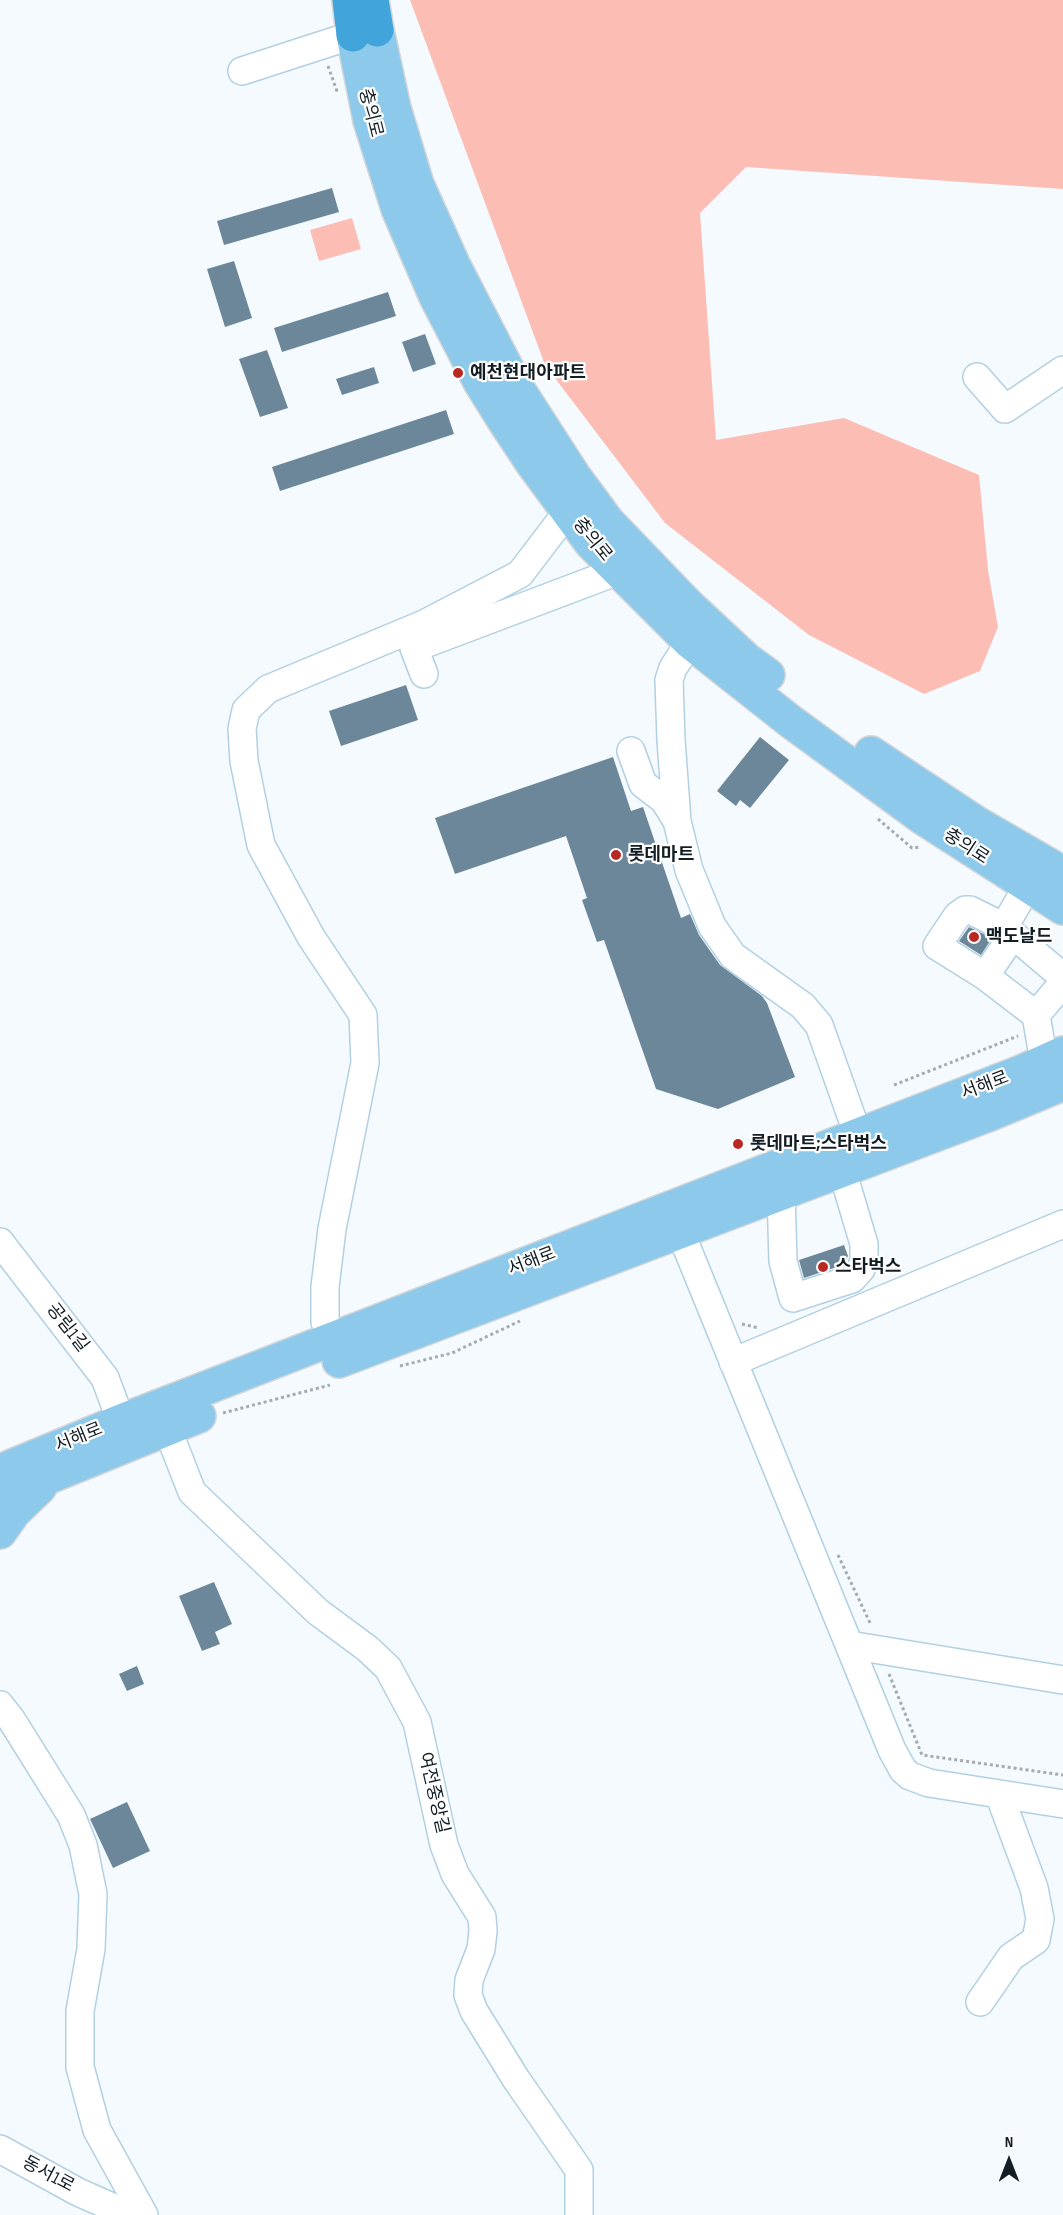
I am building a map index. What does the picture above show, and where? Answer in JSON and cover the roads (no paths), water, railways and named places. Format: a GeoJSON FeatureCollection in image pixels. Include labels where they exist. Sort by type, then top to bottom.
{"type":"FeatureCollection","features":[{"type":"Feature","properties":{"kind":"highway","name":"충의로"},"geometry":{"type":"LineString","coordinates":[[349,0],[368,22]]}},
{"type":"Feature","properties":{"kind":"main road","name":"충의로"},"geometry":{"type":"LineString","coordinates":[[368,22],[417,184],[438,232],[503,419],[532,463],[591,543],[690,642],[790,721],[920,816],[1056,890]]}},
{"type":"Feature","properties":{"kind":"main road","name":"충의로"},"geometry":{"type":"LineString","coordinates":[[480,350],[543,430],[608,522],[688,605],[746,659],[893,769],[975,822],[1056,890]]}},
{"type":"Feature","properties":{"kind":"main road","name":"서해로"},"geometry":{"type":"LineString","coordinates":[[0,1497],[675,1219],[858,1135],[1057,1066]]}},
{"type":"Feature","properties":{"kind":"main road","name":"서해로"},"geometry":{"type":"LineString","coordinates":[[0,1471],[121,1421],[675,1219],[781,1193],[988,1115],[1057,1066]]}},
{"type":"Feature","properties":{"kind":"main road"},"geometry":{"type":"LineString","coordinates":[[988,1115],[995,1122],[1063,1098]]}},
{"type":"Feature","properties":{"kind":"main road"},"geometry":{"type":"LineString","coordinates":[[121,1421],[325,1322],[425,1280],[645,1197],[660,1200],[675,1219]]}},
{"type":"Feature","properties":{"kind":"main road"},"geometry":{"type":"LineString","coordinates":[[0,1532],[14,1512],[56,1474]]}},
{"type":"Feature","properties":{"kind":"street"},"geometry":{"type":"LineString","coordinates":[[242,71],[368,22]]}},
{"type":"Feature","properties":{"kind":"street"},"geometry":{"type":"LineString","coordinates":[[977,377],[1005,409],[1063,370]]}},
{"type":"Feature","properties":{"kind":"street"},"geometry":{"type":"LineString","coordinates":[[325,1322],[325,1287],[332,1229],[365,1064],[363,1015],[311,937],[261,846],[244,761],[242,729],[246,710],[268,689],[424,624],[520,574],[568,511]]}},
{"type":"Feature","properties":{"kind":"street"},"geometry":{"type":"LineString","coordinates":[[424,674],[414,648],[618,571]]}},
{"type":"Feature","properties":{"kind":"street"},"geometry":{"type":"LineString","coordinates":[[690,642],[673,668],[669,680],[670,740],[677,821],[688,870],[712,926],[733,956],[803,1006],[819,1025],[858,1135]]}},
{"type":"Feature","properties":{"kind":"street"},"geometry":{"type":"LineString","coordinates":[[631,751],[643,784],[664,800],[677,821]]}},
{"type":"Feature","properties":{"kind":"street"},"geometry":{"type":"LineString","coordinates":[[986,976],[1008,931],[1056,890]]}},
{"type":"Feature","properties":{"kind":"street"},"geometry":{"type":"LineString","coordinates":[[1057,1066],[1037,1021],[986,976],[936,946],[957,916],[965,910],[976,912],[1008,931],[1063,976]]}},
{"type":"Feature","properties":{"kind":"street"},"geometry":{"type":"LineString","coordinates":[[1037,1021],[1063,983]]}},
{"type":"Feature","properties":{"kind":"street"},"geometry":{"type":"LineString","coordinates":[[781,1193],[783,1261],[793,1298],[852,1279],[861,1269],[864,1260],[864,1244],[842,1170]]}},
{"type":"Feature","properties":{"kind":"street"},"geometry":{"type":"LineString","coordinates":[[675,1219],[892,1750],[903,1770],[920,1781],[1063,1804]]}},
{"type":"Feature","properties":{"kind":"street"},"geometry":{"type":"LineString","coordinates":[[733,1362],[1063,1224]]}},
{"type":"Feature","properties":{"kind":"street","name":"공림1길"},"geometry":{"type":"LineString","coordinates":[[0,1242],[105,1378],[121,1421]]}},
{"type":"Feature","properties":{"kind":"street","name":"여전중앙길"},"geometry":{"type":"LineString","coordinates":[[167,1428],[192,1492],[318,1612],[368,1648],[388,1668],[417,1722],[444,1845],[455,1874],[482,1917],[481,1949],[469,1980],[468,1995],[474,2012],[516,2079],[579,2170],[579,2215]]}},
{"type":"Feature","properties":{"kind":"street"},"geometry":{"type":"LineString","coordinates":[[849,1645],[1063,1680]]}},
{"type":"Feature","properties":{"kind":"street"},"geometry":{"type":"LineString","coordinates":[[0,1705],[71,1815],[83,1845],[93,1894],[92,1949],[80,2011],[80,2067],[97,2130],[144,2215]]}},
{"type":"Feature","properties":{"kind":"street"},"geometry":{"type":"LineString","coordinates":[[980,2002],[1011,1957],[1036,1940],[1040,1919],[1034,1888],[999,1794]]}},
{"type":"Feature","properties":{"kind":"street","name":"동서1로"},"geometry":{"type":"LineString","coordinates":[[0,2149],[78,2192],[130,2215]]}},
{"type":"Feature","properties":{"kind":"place","name":"예천현대아파트"},"geometry":{"type":"Point","coordinates":[458,373]}},
{"type":"Feature","properties":{"kind":"place","name":"롯데마트"},"geometry":{"type":"Point","coordinates":[616,855]}},
{"type":"Feature","properties":{"kind":"place","name":"맥도날드"},"geometry":{"type":"Point","coordinates":[974,937]}},
{"type":"Feature","properties":{"kind":"place","name":"롯데마트;스타벅스"},"geometry":{"type":"Point","coordinates":[738,1144]}},
{"type":"Feature","properties":{"kind":"place","name":"스타벅스"},"geometry":{"type":"Point","coordinates":[823,1267]}}]}
